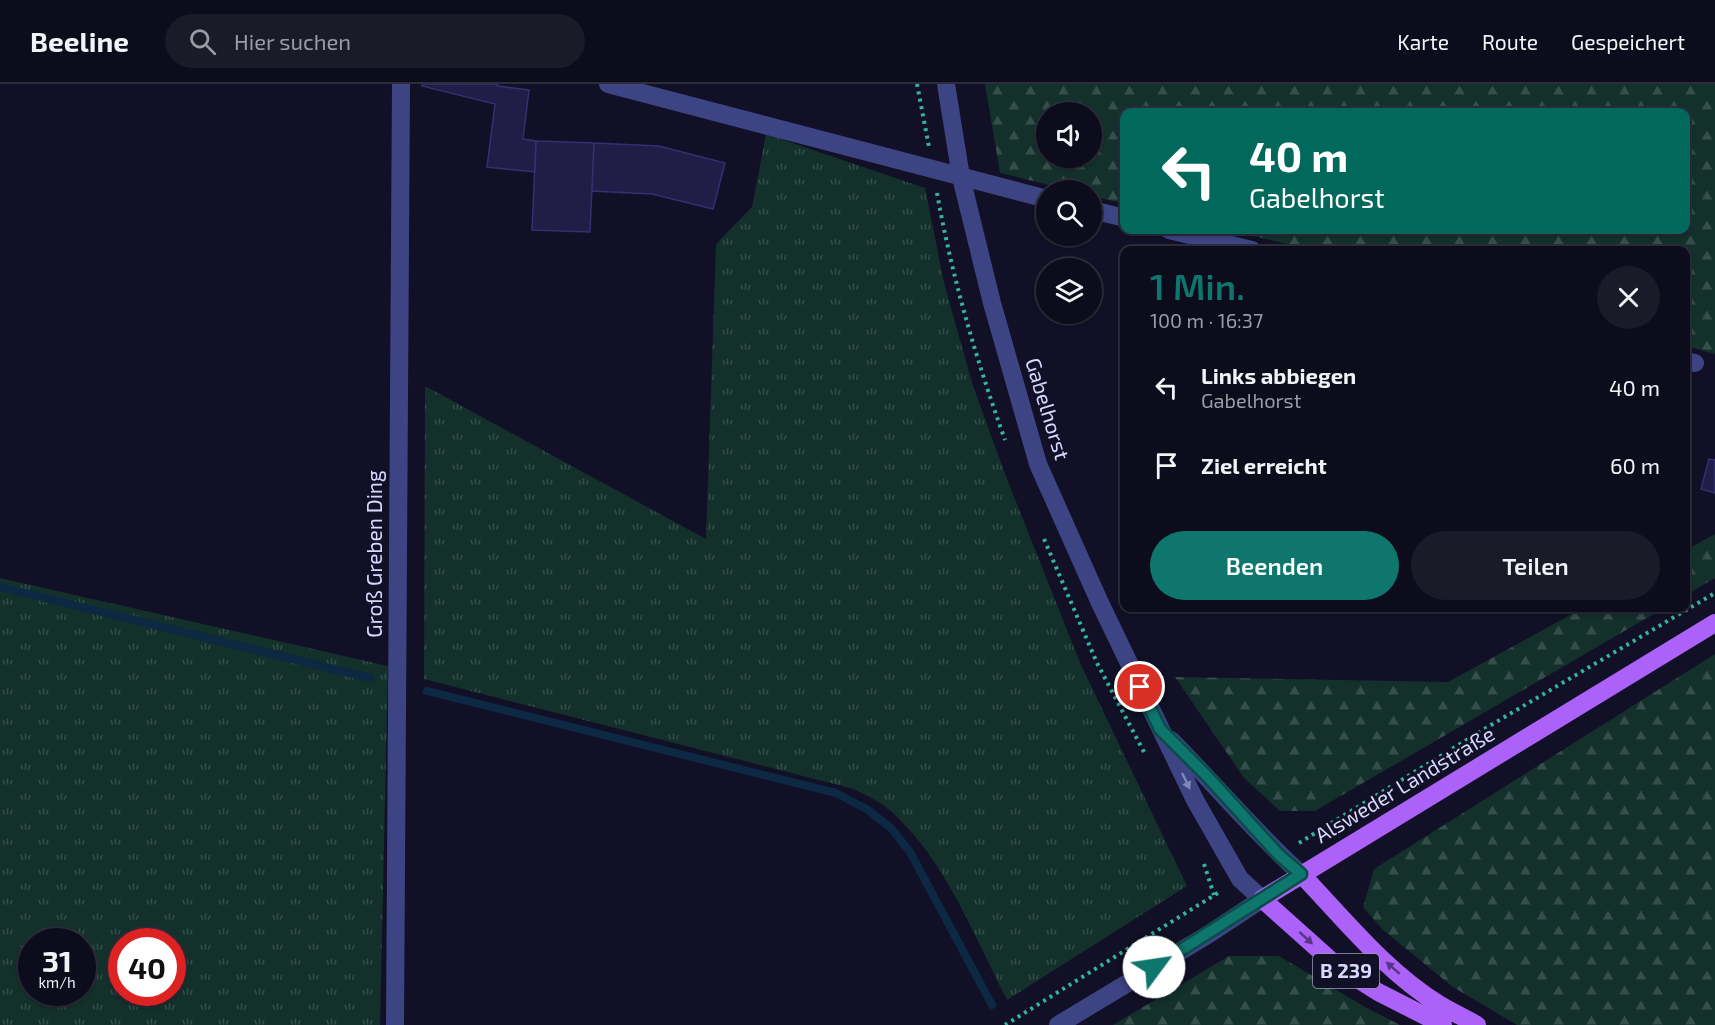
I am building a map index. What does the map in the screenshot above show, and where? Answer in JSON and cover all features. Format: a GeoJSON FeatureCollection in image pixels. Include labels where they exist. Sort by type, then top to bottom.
{"type":"FeatureCollection","features":[{"type":"Feature","properties":{"kind":"main road","name":"Alsweder Landstraße"},"geometry":{"type":"LineString","coordinates":[[1262,898],[1715,623]]}},
{"type":"Feature","properties":{"kind":"main road","name":"B 239"},"geometry":{"type":"LineString","coordinates":[[1301,874],[1375,952],[1412,984],[1439,1004],[1477,1025]]}},
{"type":"Feature","properties":{"kind":"main road","name":"B 239"},"geometry":{"type":"LineString","coordinates":[[1262,898],[1337,966],[1378,992],[1443,1025]]}},
{"type":"Feature","properties":{"kind":"street","name":"Groß Greben Ding"},"geometry":{"type":"LineString","coordinates":[[394,1025],[401,84]]}},
{"type":"Feature","properties":{"kind":"street"},"geometry":{"type":"LineString","coordinates":[[608,84],[1036,196]]}},
{"type":"Feature","properties":{"kind":"street","name":"Gabelhorst"},"geometry":{"type":"LineString","coordinates":[[946,84],[961,177],[992,303],[1038,464],[1100,603],[1195,800],[1240,879],[1262,898]]}},
{"type":"Feature","properties":{"kind":"street"},"geometry":{"type":"LineString","coordinates":[[1102,212],[1120,217]]}},
{"type":"Feature","properties":{"kind":"street"},"geometry":{"type":"LineString","coordinates":[[1186,234],[1235,246]]}},
{"type":"Feature","properties":{"kind":"street","name":"Gabelhorst"},"geometry":{"type":"LineString","coordinates":[[1160,729],[1207,776],[1279,855],[1301,874]]}},
{"type":"Feature","properties":{"kind":"street","name":"Alsweder Landstraße"},"geometry":{"type":"LineString","coordinates":[[1058,1025],[1085,1018],[1262,898]]}},
{"type":"Feature","properties":{"kind":"path"},"geometry":{"type":"LineString","coordinates":[[1690,608],[1715,593]]}},
{"type":"Feature","properties":{"kind":"path"},"geometry":{"type":"LineString","coordinates":[[1279,855],[1491,725],[1683,612]]}},
{"type":"Feature","properties":{"kind":"path"},"geometry":{"type":"LineString","coordinates":[[1005,1025],[1240,879]]}},
{"type":"Feature","properties":{"kind":"green space"},"geometry":{"type":"Polygon","coordinates":[[[985,84],[1715,84],[1715,354],[1690,347],[1690,246],[1295,246],[1244,234],[1690,234],[1690,108],[1120,108],[1120,203],[1102,198],[1102,180],[1036,182],[1000,173],[985,84]]]}},
{"type":"Feature","properties":{"kind":"green space"},"geometry":{"type":"Polygon","coordinates":[[[766,134],[925,188],[944,283],[973,386],[1007,479],[1081,665],[1187,886],[1007,1000],[958,901],[929,854],[893,813],[875,800],[854,789],[424,679],[425,386],[706,539],[716,244],[752,207],[766,134]]]}},
{"type":"Feature","properties":{"kind":"green space"},"geometry":{"type":"Polygon","coordinates":[[[1715,534],[1715,578],[1690,593],[1690,548],[1715,534]]]}},
{"type":"Feature","properties":{"kind":"green space"},"geometry":{"type":"Polygon","coordinates":[[[0,578],[388,666],[380,1025],[0,1025],[0,578]]]}},
{"type":"Feature","properties":{"kind":"green space"},"geometry":{"type":"Polygon","coordinates":[[[1576,612],[1657,612],[1315,811],[1280,811],[1244,778],[1175,677],[1448,682],[1576,612]]]}},
{"type":"Feature","properties":{"kind":"green space"},"geometry":{"type":"Polygon","coordinates":[[[1715,654],[1715,1025],[1517,1025],[1453,987],[1383,930],[1363,907],[1374,869],[1715,654]]]}},
{"type":"Feature","properties":{"kind":"green space"},"geometry":{"type":"Polygon","coordinates":[[[1229,956],[1279,956],[1400,1025],[1113,1025],[1229,956]]]}},
{"type":"Feature","properties":{"kind":"building"},"geometry":{"type":"Polygon","coordinates":[[[422,84],[498,84],[497,86],[529,90],[523,139],[536,141],[535,172],[487,167],[495,104],[422,86],[422,84]]]}},
{"type":"Feature","properties":{"kind":"building"},"geometry":{"type":"Polygon","coordinates":[[[536,141],[594,143],[590,232],[532,230],[536,141]]]}},
{"type":"Feature","properties":{"kind":"building"},"geometry":{"type":"Polygon","coordinates":[[[594,143],[659,146],[725,163],[713,209],[652,194],[592,191],[594,143]]]}},
{"type":"Feature","properties":{"kind":"building"},"geometry":{"type":"Polygon","coordinates":[[[1709,459],[1715,460],[1715,493],[1701,489],[1709,459]]]}},
{"type":"Feature","properties":{"kind":"waterway"},"geometry":{"type":"LineString","coordinates":[[0,587],[370,678]]}},
{"type":"Feature","properties":{"kind":"waterway"},"geometry":{"type":"LineString","coordinates":[[427,691],[836,793],[868,810],[891,828],[910,852],[992,1005]]}},
{"type":"Feature","properties":{"kind":"route"},"geometry":{"type":"LineString","coordinates":[[1140,687],[1160,729],[1207,776],[1279,855],[1301,874],[1154,967]]}}]}
